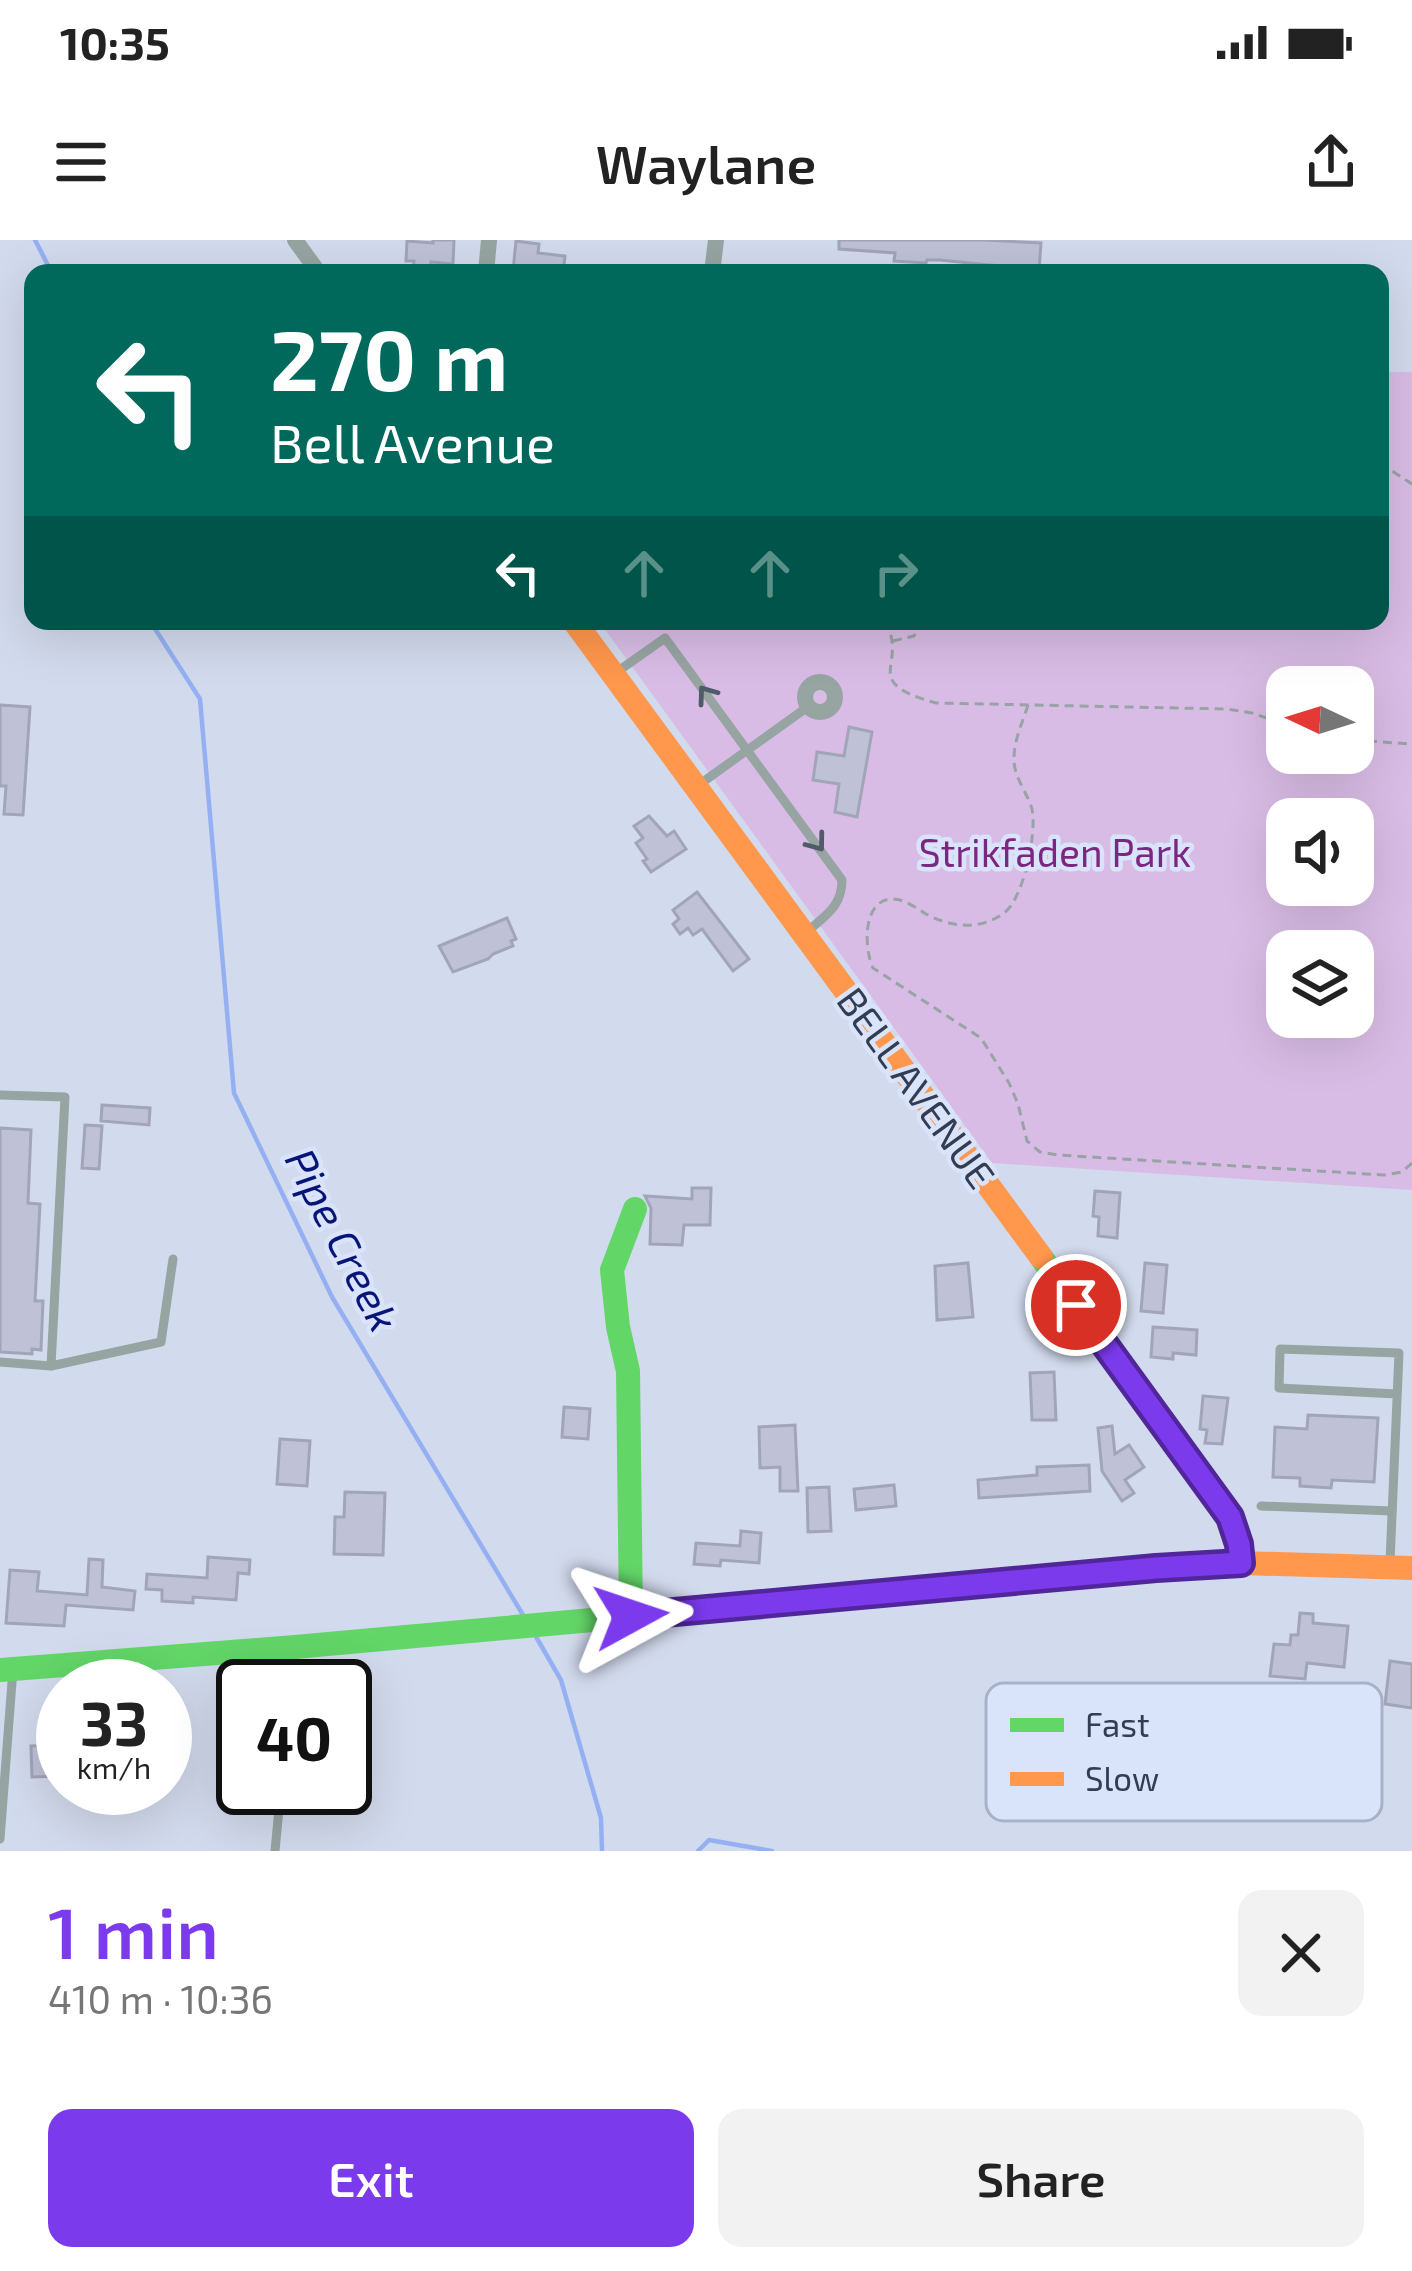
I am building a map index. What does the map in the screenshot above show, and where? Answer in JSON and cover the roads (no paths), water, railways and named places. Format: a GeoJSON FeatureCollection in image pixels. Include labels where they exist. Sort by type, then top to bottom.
{"type":"FeatureCollection","features":[{"type":"Feature","properties":{"kind":"street","name":"BELL AVENUE"},"geometry":{"type":"LineString","coordinates":[[580,630],[1210,1487],[1230,1517],[1241,1563]]}},
{"type":"Feature","properties":{"kind":"street"},"geometry":{"type":"LineString","coordinates":[[631,1616],[628,1372],[612,1270],[635,1209]]}},
{"type":"Feature","properties":{"kind":"street"},"geometry":{"type":"LineString","coordinates":[[6,1670],[1156,1568],[1241,1563],[1401,1568]]}},
{"type":"Feature","properties":{"kind":"lane"},"geometry":{"type":"LineString","coordinates":[[613,675],[665,638],[748,750],[842,880],[838,904],[803,934]]}},
{"type":"Feature","properties":{"kind":"lane"},"geometry":{"type":"LineString","coordinates":[[696,787],[808,706]]}},
{"type":"Feature","properties":{"kind":"lane"},"geometry":{"type":"LineString","coordinates":[[0,1095],[65,1097],[51,1366]]}},
{"type":"Feature","properties":{"kind":"lane"},"geometry":{"type":"LineString","coordinates":[[0,1362],[51,1366],[160,1342],[173,1259]]}},
{"type":"Feature","properties":{"kind":"lane"},"geometry":{"type":"LineString","coordinates":[[1397,1394],[1279,1388],[1280,1349],[1400,1353],[1392,1511],[1401,1568]]}},
{"type":"Feature","properties":{"kind":"lane"},"geometry":{"type":"LineString","coordinates":[[1261,1505],[1392,1511]]}},
{"type":"Feature","properties":{"kind":"lane"},"geometry":{"type":"LineString","coordinates":[[294,1659],[295,1647]]}},
{"type":"Feature","properties":{"kind":"lane"},"geometry":{"type":"LineString","coordinates":[[0,1839],[6,1670]]}},
{"type":"Feature","properties":{"kind":"lane"},"geometry":{"type":"LineString","coordinates":[[275,1851],[278,1815]]}},
{"type":"Feature","properties":{"kind":"waterway","name":"Pipe Creek"},"geometry":{"type":"LineString","coordinates":[[35,240],[47,264]]}},
{"type":"Feature","properties":{"kind":"waterway","name":"Pipe Creek"},"geometry":{"type":"LineString","coordinates":[[156,630],[200,699],[234,1093],[332,1297],[523,1615]]}},
{"type":"Feature","properties":{"kind":"waterway","name":"Pipe Creek"},"geometry":{"type":"LineString","coordinates":[[535,1635],[561,1680],[601,1818],[602,1851]]}},
{"type":"Feature","properties":{"kind":"waterway","name":"Pipe Creek"},"geometry":{"type":"LineString","coordinates":[[698,1851],[709,1840],[772,1851]]}},
{"type":"Feature","properties":{"kind":"park label","name":"Strikfaden Park"},"geometry":{"type":"Point","coordinates":[1055,853]}}]}
